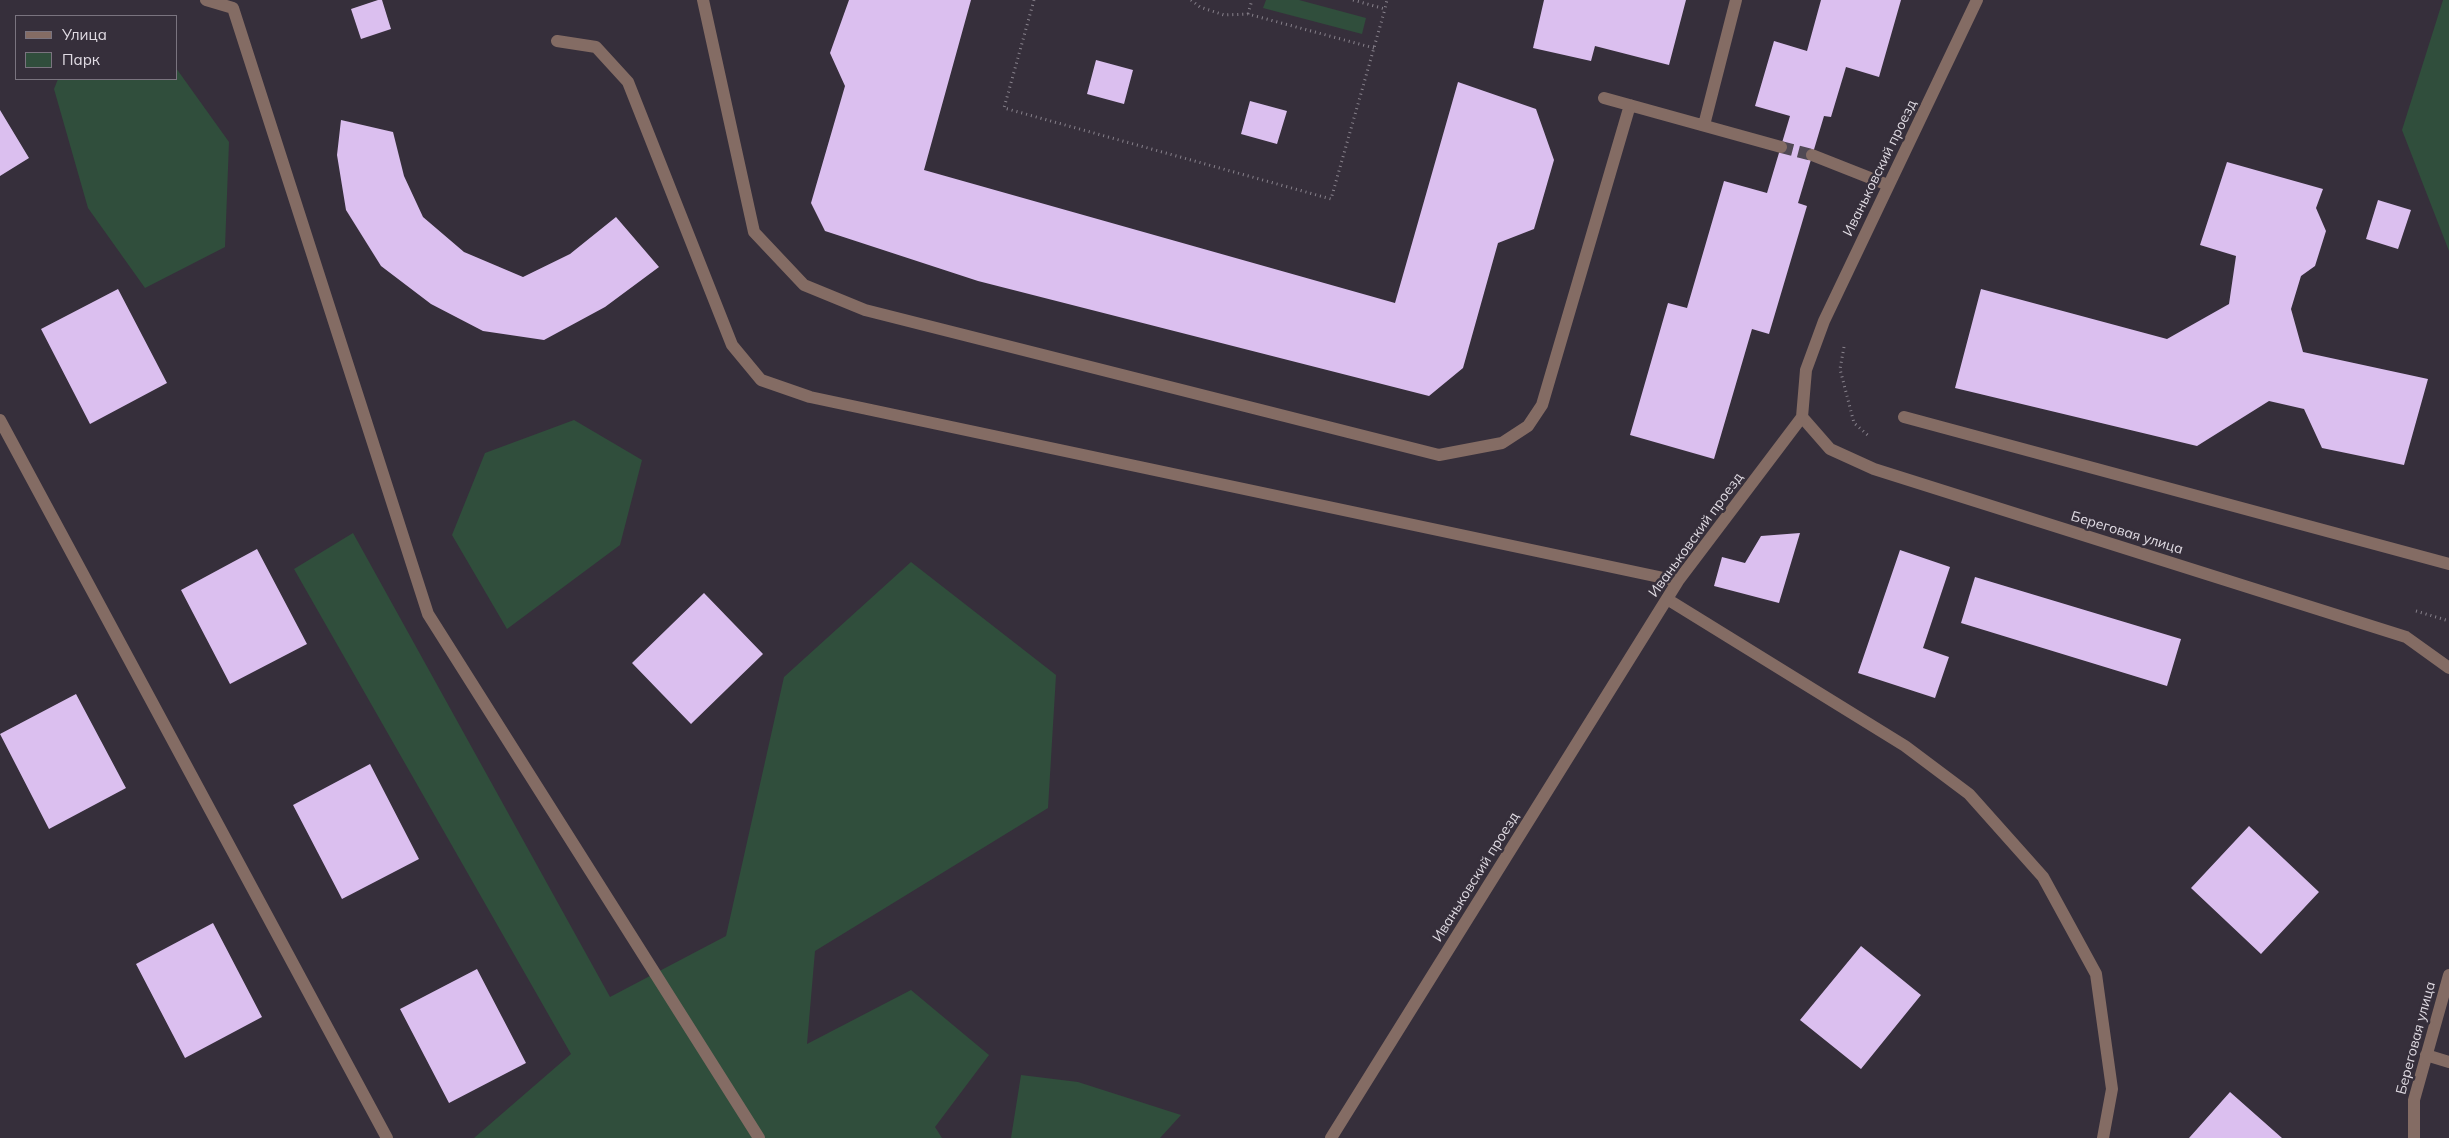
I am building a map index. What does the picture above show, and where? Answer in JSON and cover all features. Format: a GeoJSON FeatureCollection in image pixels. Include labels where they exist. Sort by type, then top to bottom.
{"type":"FeatureCollection","features":[{"type":"Feature","properties":{"kind":"street"},"geometry":{"type":"LineString","coordinates":[[206,0],[233,8],[428,614],[759,1138]]}},
{"type":"Feature","properties":{"kind":"street"},"geometry":{"type":"LineString","coordinates":[[703,0],[754,232],[804,284],[865,310],[1439,455],[1502,443],[1528,426],[1542,405],[1630,105]]}},
{"type":"Feature","properties":{"kind":"street"},"geometry":{"type":"LineString","coordinates":[[1704,125],[1736,0]]}},
{"type":"Feature","properties":{"kind":"street","name":"Иваньковский проезд"},"geometry":{"type":"LineString","coordinates":[[1331,1138],[1678,581],[1802,418],[1806,370],[1821,329],[1977,0]]}},
{"type":"Feature","properties":{"kind":"street"},"geometry":{"type":"LineString","coordinates":[[557,41],[596,47],[628,82],[732,345],[761,380],[810,396],[1678,581]]}},
{"type":"Feature","properties":{"kind":"street"},"geometry":{"type":"LineString","coordinates":[[1604,98],[1782,146]]}},
{"type":"Feature","properties":{"kind":"street"},"geometry":{"type":"LineString","coordinates":[[1812,155],[1888,185]]}},
{"type":"Feature","properties":{"kind":"street"},"geometry":{"type":"LineString","coordinates":[[1904,417],[2449,564]]}},
{"type":"Feature","properties":{"kind":"street","name":"Береговая улица"},"geometry":{"type":"LineString","coordinates":[[1802,418],[1830,449],[1874,469],[2406,637],[2449,668]]}},
{"type":"Feature","properties":{"kind":"street"},"geometry":{"type":"LineString","coordinates":[[0,420],[387,1138]]}},
{"type":"Feature","properties":{"kind":"street"},"geometry":{"type":"LineString","coordinates":[[1667,599],[1905,746],[1969,794],[2043,877],[2096,974],[2112,1089],[2103,1138]]}},
{"type":"Feature","properties":{"kind":"street","name":"Береговая улица"},"geometry":{"type":"LineString","coordinates":[[2414,1138],[2414,1100],[2449,975]]}},
{"type":"Feature","properties":{"kind":"street"},"geometry":{"type":"LineString","coordinates":[[2426,1055],[2449,1062]]}},
{"type":"Feature","properties":{"kind":"path"},"geometry":{"type":"LineString","coordinates":[[1034,0],[1004,108],[1331,200],[1388,0]]}},
{"type":"Feature","properties":{"kind":"path"},"geometry":{"type":"LineString","coordinates":[[1191,0],[1200,7],[1224,14],[1248,14],[1374,48]]}},
{"type":"Feature","properties":{"kind":"path"},"geometry":{"type":"LineString","coordinates":[[1248,14],[1252,0]]}},
{"type":"Feature","properties":{"kind":"path"},"geometry":{"type":"LineString","coordinates":[[1353,0],[1385,9]]}},
{"type":"Feature","properties":{"kind":"green space"},"geometry":{"type":"Polygon","coordinates":[[[1266,0],[1299,0],[1366,18],[1362,34],[1263,8],[1266,0]]]}},
{"type":"Feature","properties":{"kind":"green space"},"geometry":{"type":"Polygon","coordinates":[[[2443,0],[2449,0],[2449,251],[2402,130],[2443,0]]]}},
{"type":"Feature","properties":{"kind":"green space"},"geometry":{"type":"Polygon","coordinates":[[[178,71],[229,142],[225,247],[145,288],[88,208],[54,89],[58,80],[178,80],[178,71]]]}},
{"type":"Feature","properties":{"kind":"green space"},"geometry":{"type":"Polygon","coordinates":[[[574,420],[642,460],[620,545],[507,629],[452,535],[485,453],[574,420]]]}},
{"type":"Feature","properties":{"kind":"green space"},"geometry":{"type":"Polygon","coordinates":[[[353,533],[610,997],[726,936],[784,677],[911,562],[1056,675],[1048,808],[815,951],[807,1044],[911,990],[989,1055],[935,1127],[942,1138],[474,1138],[571,1054],[294,569],[353,533]]]}},
{"type":"Feature","properties":{"kind":"green space"},"geometry":{"type":"Polygon","coordinates":[[[1021,1075],[1078,1082],[1181,1115],[1160,1138],[1011,1138],[1021,1075]]]}},
{"type":"Feature","properties":{"kind":"building"},"geometry":{"type":"Polygon","coordinates":[[[382,0],[391,29],[361,39],[351,9],[382,0]]]}},
{"type":"Feature","properties":{"kind":"building"},"geometry":{"type":"Polygon","coordinates":[[[849,0],[971,0],[924,170],[1395,303],[1458,82],[1536,109],[1554,160],[1534,229],[1498,243],[1463,368],[1429,396],[978,281],[825,231],[811,203],[845,86],[830,53],[849,0]]]}},
{"type":"Feature","properties":{"kind":"building"},"geometry":{"type":"Polygon","coordinates":[[[1544,0],[1686,0],[1669,65],[1595,46],[1591,61],[1533,48],[1544,0]]]}},
{"type":"Feature","properties":{"kind":"building"},"geometry":{"type":"Polygon","coordinates":[[[1821,0],[1901,0],[1879,77],[1846,67],[1831,117],[1824,116],[1798,203],[1807,206],[1769,334],[1752,329],[1714,459],[1630,435],[1668,303],[1687,308],[1724,181],[1767,193],[1790,116],[1755,106],[1774,41],[1807,51],[1821,0]]]}},
{"type":"Feature","properties":{"kind":"building"},"geometry":{"type":"Polygon","coordinates":[[[1096,60],[1133,70],[1124,104],[1087,94],[1096,60]]]}},
{"type":"Feature","properties":{"kind":"building"},"geometry":{"type":"Polygon","coordinates":[[[1250,101],[1287,111],[1277,144],[1241,134],[1250,101]]]}},
{"type":"Feature","properties":{"kind":"building"},"geometry":{"type":"Polygon","coordinates":[[[0,110],[29,158],[0,176],[0,110]]]}},
{"type":"Feature","properties":{"kind":"building"},"geometry":{"type":"Polygon","coordinates":[[[341,120],[393,132],[404,176],[423,217],[464,252],[523,277],[570,254],[616,217],[659,267],[605,307],[544,340],[483,331],[431,304],[381,266],[346,210],[337,155],[341,120]]]}},
{"type":"Feature","properties":{"kind":"building"},"geometry":{"type":"Polygon","coordinates":[[[2227,162],[2323,189],[2316,208],[2326,231],[2315,266],[2301,276],[2291,309],[2303,352],[2428,379],[2404,465],[2322,448],[2304,409],[2269,401],[2197,446],[1955,388],[1981,289],[2167,339],[2229,304],[2236,256],[2200,245],[2227,162]]]}},
{"type":"Feature","properties":{"kind":"building"},"geometry":{"type":"Polygon","coordinates":[[[2378,200],[2411,210],[2398,249],[2366,239],[2378,200]]]}},
{"type":"Feature","properties":{"kind":"building"},"geometry":{"type":"Polygon","coordinates":[[[118,289],[167,383],[90,424],[41,329],[118,289]]]}},
{"type":"Feature","properties":{"kind":"building"},"geometry":{"type":"Polygon","coordinates":[[[1800,533],[1779,603],[1714,586],[1722,557],[1745,563],[1761,536],[1800,533]]]}},
{"type":"Feature","properties":{"kind":"building"},"geometry":{"type":"Polygon","coordinates":[[[257,549],[307,644],[230,684],[181,590],[257,549]]]}},
{"type":"Feature","properties":{"kind":"building"},"geometry":{"type":"Polygon","coordinates":[[[1900,550],[1950,567],[1923,648],[1949,657],[1935,698],[1858,673],[1900,550]]]}},
{"type":"Feature","properties":{"kind":"building"},"geometry":{"type":"Polygon","coordinates":[[[1975,577],[2181,639],[2167,686],[1961,623],[1975,577]]]}},
{"type":"Feature","properties":{"kind":"building"},"geometry":{"type":"Polygon","coordinates":[[[704,593],[763,654],[691,724],[632,663],[704,593]]]}},
{"type":"Feature","properties":{"kind":"building"},"geometry":{"type":"Polygon","coordinates":[[[76,694],[126,788],[49,829],[0,734],[76,694]]]}},
{"type":"Feature","properties":{"kind":"building"},"geometry":{"type":"Polygon","coordinates":[[[370,764],[419,859],[342,899],[293,805],[370,764]]]}},
{"type":"Feature","properties":{"kind":"building"},"geometry":{"type":"Polygon","coordinates":[[[2249,826],[2319,892],[2261,954],[2191,888],[2249,826]]]}},
{"type":"Feature","properties":{"kind":"building"},"geometry":{"type":"Polygon","coordinates":[[[213,923],[262,1017],[185,1058],[136,964],[213,923]]]}},
{"type":"Feature","properties":{"kind":"building"},"geometry":{"type":"Polygon","coordinates":[[[1861,946],[1921,995],[1861,1069],[1800,1020],[1861,946]]]}},
{"type":"Feature","properties":{"kind":"building"},"geometry":{"type":"Polygon","coordinates":[[[477,969],[526,1063],[449,1103],[400,1009],[477,969]]]}},
{"type":"Feature","properties":{"kind":"building"},"geometry":{"type":"Polygon","coordinates":[[[2230,1092],[2282,1138],[2189,1138],[2230,1092]]]}},
{"type":"Feature","properties":{"kind":"tunnel"},"geometry":{"type":"LineString","coordinates":[[1781,147],[1812,155]]}}]}
